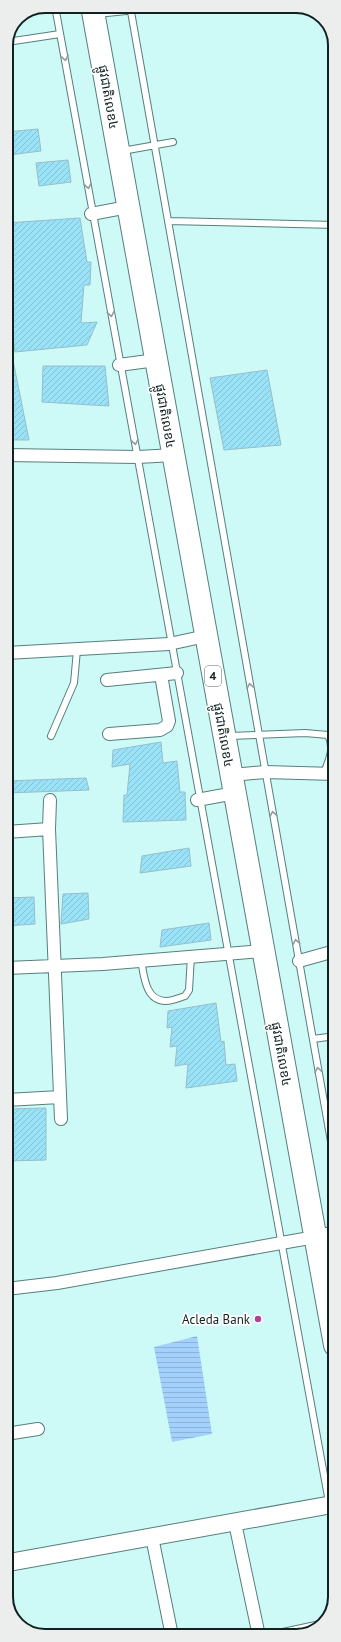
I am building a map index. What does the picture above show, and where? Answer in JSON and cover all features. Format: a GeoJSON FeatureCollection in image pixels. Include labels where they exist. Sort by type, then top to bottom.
{"type":"FeatureCollection","features":[{"type":"Feature","properties":{"kind":"highway","name":"ផ្លូវជាតិលេខ៤"},"geometry":{"type":"LineString","coordinates":[[94,13],[263,951],[325,1235],[328,1268]]}},
{"type":"Feature","properties":{"kind":"main road"},"geometry":{"type":"LineString","coordinates":[[13,1562],[235,1523],[328,1505]]}},
{"type":"Feature","properties":{"kind":"street"},"geometry":{"type":"LineString","coordinates":[[92,214],[128,207]]}},
{"type":"Feature","properties":{"kind":"street"},"geometry":{"type":"LineString","coordinates":[[120,365],[156,360]]}},
{"type":"Feature","properties":{"kind":"street"},"geometry":{"type":"LineString","coordinates":[[13,455],[138,457],[174,455]]}},
{"type":"Feature","properties":{"kind":"street"},"geometry":{"type":"LineString","coordinates":[[13,653],[172,644],[206,636]]}},
{"type":"Feature","properties":{"kind":"street"},"geometry":{"type":"LineString","coordinates":[[107,680],[177,673]]}},
{"type":"Feature","properties":{"kind":"street"},"geometry":{"type":"LineString","coordinates":[[109,734],[160,730],[167,726],[169,721],[161,675]]}},
{"type":"Feature","properties":{"kind":"street"},"geometry":{"type":"LineString","coordinates":[[199,799],[265,772],[328,774]]}},
{"type":"Feature","properties":{"kind":"street"},"geometry":{"type":"LineString","coordinates":[[50,800],[49,829],[61,1120]]}},
{"type":"Feature","properties":{"kind":"street"},"geometry":{"type":"LineString","coordinates":[[13,832],[49,829]]}},
{"type":"Feature","properties":{"kind":"street"},"geometry":{"type":"LineString","coordinates":[[13,968],[263,951]]}},
{"type":"Feature","properties":{"kind":"street"},"geometry":{"type":"LineString","coordinates":[[299,961],[328,953]]}},
{"type":"Feature","properties":{"kind":"street"},"geometry":{"type":"LineString","coordinates":[[13,1100],[60,1097]]}},
{"type":"Feature","properties":{"kind":"street"},"geometry":{"type":"LineString","coordinates":[[13,1288],[57,1283],[325,1235]]}},
{"type":"Feature","properties":{"kind":"street"},"geometry":{"type":"LineString","coordinates":[[13,1433],[38,1429]]}},
{"type":"Feature","properties":{"kind":"street"},"geometry":{"type":"LineString","coordinates":[[235,1523],[258,1629]]}},
{"type":"Feature","properties":{"kind":"street"},"geometry":{"type":"LineString","coordinates":[[152,1537],[171,1629]]}},
{"type":"Feature","properties":{"kind":"lane"},"geometry":{"type":"LineString","coordinates":[[56,13],[281,1243],[328,1484]]}},
{"type":"Feature","properties":{"kind":"lane"},"geometry":{"type":"LineString","coordinates":[[131,13],[328,1124]]}},
{"type":"Feature","properties":{"kind":"lane"},"geometry":{"type":"LineString","coordinates":[[13,41],[60,34]]}},
{"type":"Feature","properties":{"kind":"lane"},"geometry":{"type":"LineString","coordinates":[[118,151],[173,142]]}},
{"type":"Feature","properties":{"kind":"lane"},"geometry":{"type":"LineString","coordinates":[[168,221],[328,225]]}},
{"type":"Feature","properties":{"kind":"lane"},"geometry":{"type":"LineString","coordinates":[[51,736],[74,683],[77,650]]}},
{"type":"Feature","properties":{"kind":"lane"},"geometry":{"type":"LineString","coordinates":[[225,736],[305,733],[328,735]]}},
{"type":"Feature","properties":{"kind":"lane"},"geometry":{"type":"LineString","coordinates":[[141,960],[145,985],[154,998],[166,1001],[185,996],[189,990],[191,956]]}},
{"type":"Feature","properties":{"kind":"lane"},"geometry":{"type":"LineString","coordinates":[[313,1039],[328,1037]]}},
{"type":"Feature","properties":{"kind":"lane"},"geometry":{"type":"LineString","coordinates":[[297,1629],[308,1627]]}},
{"type":"Feature","properties":{"kind":"water"},"geometry":{"type":"Polygon","coordinates":[[[197,1336],[212,1434],[172,1442],[154,1347],[197,1336]]]}},
{"type":"Feature","properties":{"kind":"building"},"geometry":{"type":"Polygon","coordinates":[[[38,129],[41,151],[13,154],[13,131],[38,129]]]}},
{"type":"Feature","properties":{"kind":"building"},"geometry":{"type":"Polygon","coordinates":[[[68,160],[71,182],[39,186],[36,163],[68,160]]]}},
{"type":"Feature","properties":{"kind":"building"},"geometry":{"type":"Polygon","coordinates":[[[80,218],[87,262],[91,262],[90,285],[84,285],[81,323],[97,322],[87,345],[15,352],[13,337],[13,223],[80,218]]]}},
{"type":"Feature","properties":{"kind":"building"},"geometry":{"type":"Polygon","coordinates":[[[13,360],[29,440],[13,440],[13,360]]]}},
{"type":"Feature","properties":{"kind":"building"},"geometry":{"type":"Polygon","coordinates":[[[43,366],[105,366],[109,406],[42,402],[43,366]]]}},
{"type":"Feature","properties":{"kind":"building"},"geometry":{"type":"Polygon","coordinates":[[[267,370],[281,445],[224,450],[210,378],[267,370]]]}},
{"type":"Feature","properties":{"kind":"building"},"geometry":{"type":"Polygon","coordinates":[[[161,742],[163,763],[177,761],[180,792],[185,792],[186,820],[123,822],[124,795],[127,795],[130,764],[112,767],[113,750],[161,742]]]}},
{"type":"Feature","properties":{"kind":"building"},"geometry":{"type":"Polygon","coordinates":[[[86,778],[89,790],[13,793],[13,781],[86,778]]]}},
{"type":"Feature","properties":{"kind":"building"},"geometry":{"type":"Polygon","coordinates":[[[189,848],[191,866],[140,873],[142,856],[189,848]]]}},
{"type":"Feature","properties":{"kind":"building"},"geometry":{"type":"Polygon","coordinates":[[[88,893],[89,919],[61,924],[63,894],[88,893]]]}},
{"type":"Feature","properties":{"kind":"building"},"geometry":{"type":"Polygon","coordinates":[[[34,897],[35,924],[13,926],[13,898],[34,897]]]}},
{"type":"Feature","properties":{"kind":"building"},"geometry":{"type":"Polygon","coordinates":[[[209,923],[211,940],[160,947],[162,930],[209,923]]]}},
{"type":"Feature","properties":{"kind":"building"},"geometry":{"type":"Polygon","coordinates":[[[216,1003],[221,1042],[224,1041],[226,1065],[235,1064],[237,1081],[186,1088],[188,1064],[175,1066],[177,1046],[170,1047],[172,1027],[167,1028],[168,1011],[216,1003]]]}},
{"type":"Feature","properties":{"kind":"building"},"geometry":{"type":"Polygon","coordinates":[[[46,1108],[46,1160],[13,1161],[13,1109],[46,1108]]]}},
{"type":"Feature","properties":{"kind":"place","name":"Acleda Bank"},"geometry":{"type":"Point","coordinates":[258,1319]}}]}
